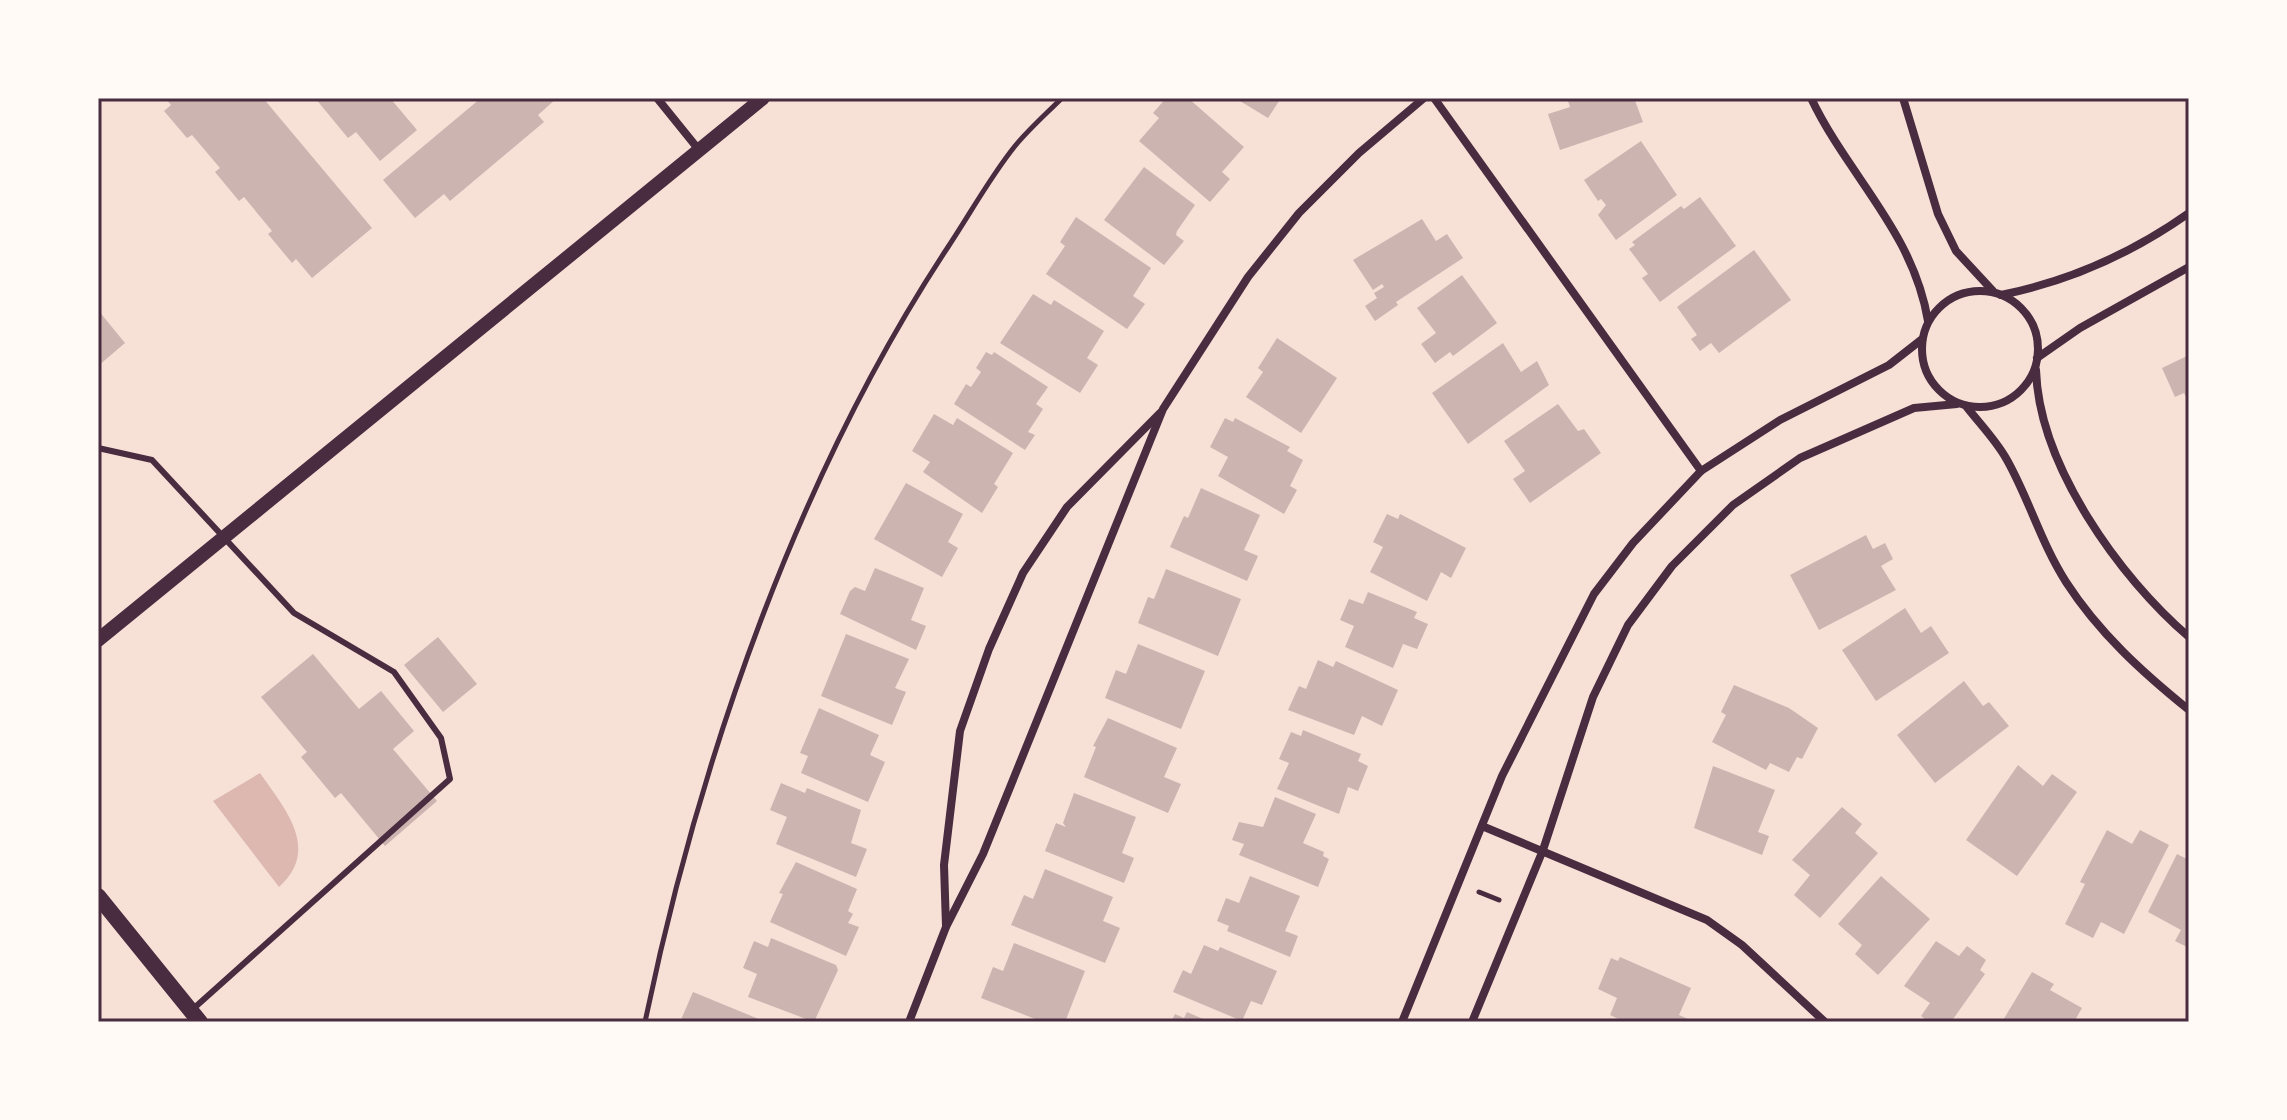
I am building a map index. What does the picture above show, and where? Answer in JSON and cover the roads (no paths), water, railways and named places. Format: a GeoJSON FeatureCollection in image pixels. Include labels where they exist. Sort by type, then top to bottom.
{"type":"FeatureCollection","features":[{"type":"Feature","properties":{"kind":"main road"},"geometry":{"type":"LineString","coordinates":[[98,896],[196,1016]]}},
{"type":"Feature","properties":{"kind":"street"},"geometry":{"type":"LineString","coordinates":[[657,98],[699,150]]}},
{"type":"Feature","properties":{"kind":"street"},"geometry":{"type":"LineString","coordinates":[[98,640],[224,534],[763,98]]}},
{"type":"Feature","properties":{"kind":"street"},"geometry":{"type":"LineString","coordinates":[[909,1022],[946,927],[983,854],[1163,409],[1248,277],[1299,213],[1359,153],[1424,98]]}},
{"type":"Feature","properties":{"kind":"street"},"geometry":{"type":"LineString","coordinates":[[1434,98],[1701,471]]}},
{"type":"Feature","properties":{"kind":"street"},"geometry":{"type":"LineString","coordinates":[[1811,98],[1893,227],[1922,288],[1928,321]]}},
{"type":"Feature","properties":{"kind":"street"},"geometry":{"type":"LineString","coordinates":[[1903,98],[1938,214],[1956,251],[1997,293],[2026,312],[2035,328],[2041,419],[2069,483],[2136,582],[2189,637]]}},
{"type":"Feature","properties":{"kind":"street"},"geometry":{"type":"LineString","coordinates":[[2189,213],[2102,264],[2051,285],[1997,293],[1975,290],[1956,295],[1940,306],[1928,321],[1921,340],[1922,360],[1929,378],[1941,393],[1962,405],[2006,458],[2035,525],[2066,582],[2126,656],[2189,710]]}},
{"type":"Feature","properties":{"kind":"street"},"geometry":{"type":"LineString","coordinates":[[1472,1022],[1543,850],[1593,697],[1628,625],[1672,566],[1733,505],[1800,458],[1914,408],[1996,406],[2014,397],[2037,362],[2080,328],[2189,267]]}},
{"type":"Feature","properties":{"kind":"street"},"geometry":{"type":"LineString","coordinates":[[1402,1022],[1502,776],[1594,594],[1633,543],[1701,471],[1780,420],[1889,365],[1921,340]]}},
{"type":"Feature","properties":{"kind":"street"},"geometry":{"type":"LineString","coordinates":[[946,927],[944,865],[960,731],[989,649],[1023,573],[1067,507],[1163,409]]}},
{"type":"Feature","properties":{"kind":"street"},"geometry":{"type":"LineString","coordinates":[[1482,826],[1707,920],[1742,945],[1825,1022]]}},
{"type":"Feature","properties":{"kind":"lane"},"geometry":{"type":"LineString","coordinates":[[98,448],[152,460],[224,534],[294,613],[394,672],[441,738],[450,779],[196,1016]]}}]}
